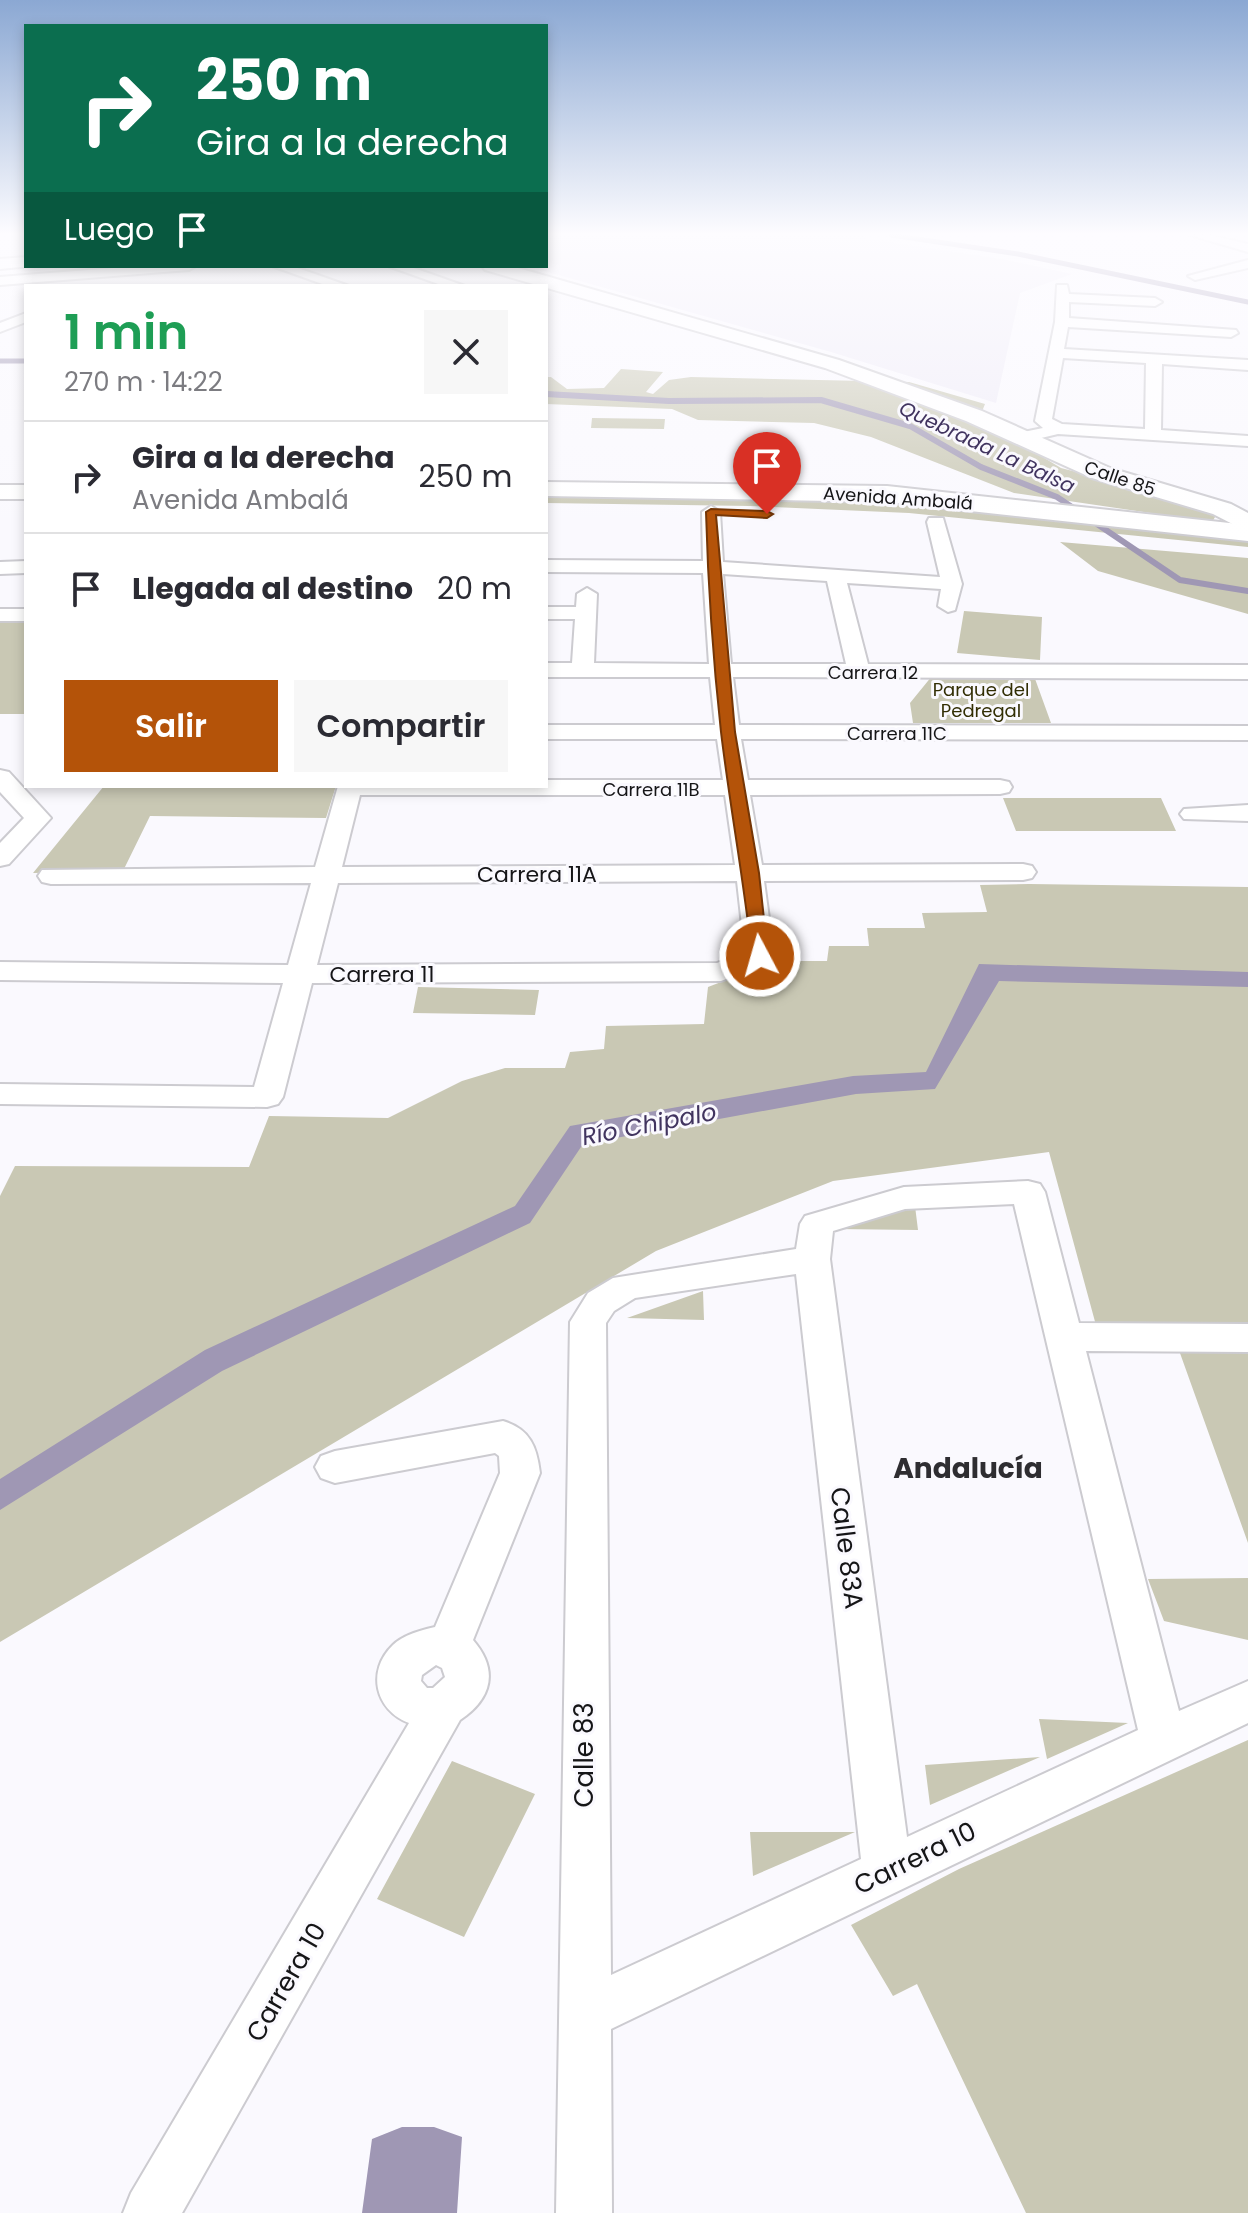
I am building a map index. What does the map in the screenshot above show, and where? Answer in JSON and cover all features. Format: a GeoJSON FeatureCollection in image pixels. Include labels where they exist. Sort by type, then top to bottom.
{"type":"FeatureCollection","features":[{"type":"Feature","properties":{"kind":"main road","name":"Calle 85"},"geometry":{"type":"LineString","coordinates":[[742,338],[832,364],[1014,435],[1101,473],[1222,509],[1248,523]]}},
{"type":"Feature","properties":{"kind":"main road","name":"Avenida Ambalá"},"geometry":{"type":"LineString","coordinates":[[548,489],[887,494],[1183,544],[1248,550]]}},
{"type":"Feature","properties":{"kind":"main road"},"geometry":{"type":"LineString","coordinates":[[0,492],[24,492]]}},
{"type":"Feature","properties":{"kind":"main road"},"geometry":{"type":"LineString","coordinates":[[0,508],[24,508]]}},
{"type":"Feature","properties":{"kind":"main road","name":"Avenida Ambalá"},"geometry":{"type":"LineString","coordinates":[[548,510],[711,512],[861,519]]}},
{"type":"Feature","properties":{"kind":"main road","name":"Avenida Ambalá"},"geometry":{"type":"LineString","coordinates":[[891,520],[1156,523],[1248,533]]}},
{"type":"Feature","properties":{"kind":"street"},"geometry":{"type":"LineString","coordinates":[[1050,425],[1059,338]]}},
{"type":"Feature","properties":{"kind":"street"},"geometry":{"type":"LineString","coordinates":[[1056,353],[1248,365]]}},
{"type":"Feature","properties":{"kind":"street"},"geometry":{"type":"LineString","coordinates":[[1153,436],[1154,360]]}},
{"type":"Feature","properties":{"kind":"street"},"geometry":{"type":"LineString","coordinates":[[1014,435],[1050,425],[1153,436],[1248,441]]}},
{"type":"Feature","properties":{"kind":"street"},"geometry":{"type":"LineString","coordinates":[[711,512],[728,732],[751,873]]}},
{"type":"Feature","properties":{"kind":"street"},"geometry":{"type":"LineString","coordinates":[[936,522],[952,584],[948,606]]}},
{"type":"Feature","properties":{"kind":"street"},"geometry":{"type":"LineString","coordinates":[[548,566],[713,567],[952,584]]}},
{"type":"Feature","properties":{"kind":"street"},"geometry":{"type":"LineString","coordinates":[[0,568],[24,567]]}},
{"type":"Feature","properties":{"kind":"street"},"geometry":{"type":"LineString","coordinates":[[835,574],[859,672]]}},
{"type":"Feature","properties":{"kind":"street"},"geometry":{"type":"LineString","coordinates":[[548,613],[587,604],[583,670]]}},
{"type":"Feature","properties":{"kind":"street"},"geometry":{"type":"LineString","coordinates":[[0,615],[24,615]]}},
{"type":"Feature","properties":{"kind":"street","name":"Carrera 12"},"geometry":{"type":"LineString","coordinates":[[548,670],[1245,677]]}},
{"type":"Feature","properties":{"kind":"street","name":"Carrera 11C"},"geometry":{"type":"LineString","coordinates":[[548,732],[1248,733]]}},
{"type":"Feature","properties":{"kind":"street"},"geometry":{"type":"LineString","coordinates":[[0,777],[38,818],[0,858]]}},
{"type":"Feature","properties":{"kind":"street","name":"Carrera 11B"},"geometry":{"type":"LineString","coordinates":[[544,788],[1000,787]]}},
{"type":"Feature","properties":{"kind":"street"},"geometry":{"type":"LineString","coordinates":[[0,1094],[267,1097],[350,788]]}},
{"type":"Feature","properties":{"kind":"street"},"geometry":{"type":"LineString","coordinates":[[1193,814],[1248,813]]}},
{"type":"Feature","properties":{"kind":"street","name":"Carrera 11A"},"geometry":{"type":"LineString","coordinates":[[51,876],[1023,872]]}},
{"type":"Feature","properties":{"kind":"street","name":"Carrera 11"},"geometry":{"type":"LineString","coordinates":[[0,971],[300,974],[721,972],[760,956],[751,873]]}},
{"type":"Feature","properties":{"kind":"street"},"geometry":{"type":"LineString","coordinates":[[814,1241],[904,1198],[1028,1192],[1163,1739]]}},
{"type":"Feature","properties":{"kind":"street","name":"Calle 83"},"geometry":{"type":"LineString","coordinates":[[584,2213],[588,1322],[601,1302],[626,1287],[814,1241]]}},
{"type":"Feature","properties":{"kind":"street","name":"Calle 83A"},"geometry":{"type":"LineString","coordinates":[[814,1241],[887,1872]]}},
{"type":"Feature","properties":{"kind":"street"},"geometry":{"type":"LineString","coordinates":[[1064,1337],[1248,1338]]}},
{"type":"Feature","properties":{"kind":"street","name":"Carrera 10"},"geometry":{"type":"LineString","coordinates":[[151,2213],[158,2206],[443,1707],[420,1707],[410,1703],[398,1687],[400,1667],[415,1652],[436,1646],[448,1648],[520,1473],[518,1451],[503,1436],[335,1467]]}},
{"type":"Feature","properties":{"kind":"street","name":"Carrera 10"},"geometry":{"type":"LineString","coordinates":[[583,2015],[1248,1701]]}},
{"type":"Feature","properties":{"kind":"shaded area"},"geometry":{"type":"Polygon","coordinates":[[[782,338],[1010,338],[996,403],[782,338]]]}},
{"type":"Feature","properties":{"kind":"green space"},"geometry":{"type":"Polygon","coordinates":[[[621,369],[663,372],[646,392],[653,394],[669,380],[691,377],[909,382],[985,404],[979,419],[1061,468],[1220,509],[1212,522],[1014,493],[871,437],[814,423],[698,420],[672,409],[548,404],[548,377],[567,389],[604,388],[621,369]]]}},
{"type":"Feature","properties":{"kind":"green space"},"geometry":{"type":"Polygon","coordinates":[[[592,418],[665,419],[664,429],[591,428],[592,418]]]}},
{"type":"Feature","properties":{"kind":"green space"},"geometry":{"type":"Polygon","coordinates":[[[548,494],[887,499],[995,514],[1248,541],[1248,547],[909,513],[750,506],[548,503],[548,494]]]}},
{"type":"Feature","properties":{"kind":"green space"},"geometry":{"type":"Polygon","coordinates":[[[1060,542],[1248,558],[1248,614],[1098,571],[1060,542]]]}},
{"type":"Feature","properties":{"kind":"green space"},"geometry":{"type":"Polygon","coordinates":[[[964,611],[1042,617],[1040,660],[957,653],[964,611]]]}},
{"type":"Feature","properties":{"kind":"green space"},"geometry":{"type":"Polygon","coordinates":[[[0,621],[24,621],[24,714],[0,714],[0,621]]]}},
{"type":"Feature","properties":{"kind":"green space","name":"Parque del Pedregal"},"geometry":{"type":"Polygon","coordinates":[[[932,676],[1034,676],[1051,723],[913,723],[910,703],[932,676]]]}},
{"type":"Feature","properties":{"kind":"green space"},"geometry":{"type":"Polygon","coordinates":[[[102,788],[335,788],[326,818],[150,816],[123,871],[33,873],[102,788]]]}},
{"type":"Feature","properties":{"kind":"green space"},"geometry":{"type":"Polygon","coordinates":[[[1003,798],[1161,798],[1176,831],[1016,831],[1003,798]]]}},
{"type":"Feature","properties":{"kind":"green space"},"geometry":{"type":"Polygon","coordinates":[[[980,885],[1248,887],[1248,1543],[1171,1328],[1097,1329],[1049,1152],[833,1181],[656,1251],[0,1642],[0,1196],[15,1166],[249,1167],[269,1116],[388,1118],[462,1081],[505,1068],[565,1068],[570,1052],[604,1049],[606,1026],[704,1024],[708,987],[776,961],[827,961],[829,946],[869,946],[867,928],[925,928],[922,913],[987,912],[980,885]]]}},
{"type":"Feature","properties":{"kind":"green space"},"geometry":{"type":"Polygon","coordinates":[[[418,987],[539,990],[535,1015],[413,1013],[418,987]]]}},
{"type":"Feature","properties":{"kind":"green space"},"geometry":{"type":"Polygon","coordinates":[[[915,1206],[918,1230],[835,1229],[915,1206]]]}},
{"type":"Feature","properties":{"kind":"green space"},"geometry":{"type":"Polygon","coordinates":[[[703,1291],[704,1320],[627,1318],[703,1291]]]}},
{"type":"Feature","properties":{"kind":"green space"},"geometry":{"type":"Polygon","coordinates":[[[1248,1578],[1248,1640],[1164,1621],[1148,1579],[1248,1578]]]}},
{"type":"Feature","properties":{"kind":"green space"},"geometry":{"type":"Polygon","coordinates":[[[1039,1719],[1128,1723],[1047,1759],[1039,1719]]]}},
{"type":"Feature","properties":{"kind":"green space"},"geometry":{"type":"Polygon","coordinates":[[[1248,1740],[1248,2213],[1026,2213],[917,1984],[893,1996],[851,1925],[959,1869],[1248,1740]]]}},
{"type":"Feature","properties":{"kind":"green space"},"geometry":{"type":"Polygon","coordinates":[[[1040,1757],[930,1805],[925,1765],[1040,1757]]]}},
{"type":"Feature","properties":{"kind":"green space"},"geometry":{"type":"Polygon","coordinates":[[[452,1761],[535,1794],[464,1937],[377,1899],[452,1761]]]}},
{"type":"Feature","properties":{"kind":"green space"},"geometry":{"type":"Polygon","coordinates":[[[750,1832],[855,1832],[753,1876],[750,1832]]]}},
{"type":"Feature","properties":{"kind":"water","name":"Río Chipalo"},"geometry":{"type":"Polygon","coordinates":[[[979,964],[1248,972],[1248,987],[999,981],[935,1089],[856,1094],[583,1144],[530,1223],[222,1371],[0,1510],[0,1479],[205,1350],[515,1206],[570,1126],[853,1076],[926,1072],[979,964]]]}},
{"type":"Feature","properties":{"kind":"water"},"geometry":{"type":"Polygon","coordinates":[[[402,2127],[434,2127],[462,2137],[457,2213],[362,2213],[372,2139],[402,2127]]]}},
{"type":"Feature","properties":{"kind":"waterway","name":"Quebrada La Balsa"},"geometry":{"type":"LineString","coordinates":[[0,361],[24,361]]}},
{"type":"Feature","properties":{"kind":"waterway","name":"Quebrada La Balsa"},"geometry":{"type":"LineString","coordinates":[[548,394],[562,395]]}},
{"type":"Feature","properties":{"kind":"waterway","name":"Quebrada La Balsa"},"geometry":{"type":"LineString","coordinates":[[548,394],[669,401],[821,400],[910,426],[981,467],[1057,497],[1180,580],[1248,591]]}},
{"type":"Feature","properties":{"kind":"district","name":"Andalucía"},"geometry":{"type":"Point","coordinates":[968,1468]}},
{"type":"Feature","properties":{"kind":"route"},"geometry":{"type":"LineString","coordinates":[[760,956],[751,873],[728,732],[711,512],[767,514]]}}]}
